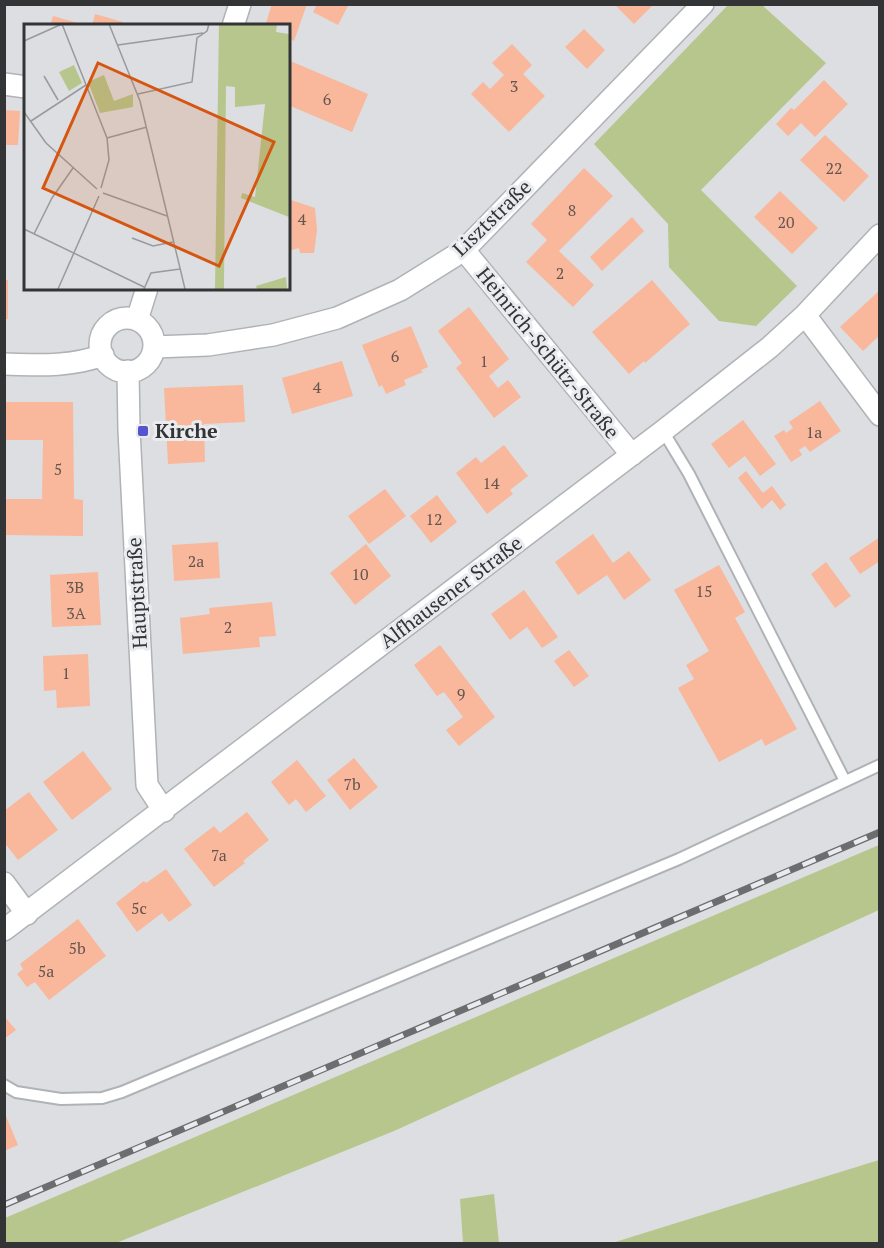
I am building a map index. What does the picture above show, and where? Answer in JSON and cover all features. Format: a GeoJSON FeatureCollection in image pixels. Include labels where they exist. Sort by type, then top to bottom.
{"type":"FeatureCollection","features":[{"type":"Feature","properties":{"kind":"street"},"geometry":{"type":"LineString","coordinates":[[234,24],[240,4]]}},
{"type":"Feature","properties":{"kind":"street","name":"Lisztstraße"},"geometry":{"type":"LineString","coordinates":[[154,347],[208,345],[273,335],[337,318],[400,290],[464,250],[702,4]]}},
{"type":"Feature","properties":{"kind":"street"},"geometry":{"type":"LineString","coordinates":[[4,84],[24,87]]}},
{"type":"Feature","properties":{"kind":"street","name":"Alfhausener Straße"},"geometry":{"type":"LineString","coordinates":[[4,930],[663,432],[770,347],[805,315],[879,235]]}},
{"type":"Feature","properties":{"kind":"street","name":"Heinrich-Schütz-Straße"},"geometry":{"type":"LineString","coordinates":[[464,250],[632,455]]}},
{"type":"Feature","properties":{"kind":"street"},"geometry":{"type":"LineString","coordinates":[[137,320],[146,290]]}},
{"type":"Feature","properties":{"kind":"street"},"geometry":{"type":"LineString","coordinates":[[805,315],[879,416]]}},
{"type":"Feature","properties":{"kind":"street"},"geometry":{"type":"LineString","coordinates":[[121,318],[137,320],[146,325],[151,332],[154,347],[146,364],[139,369],[128,371],[113,368],[103,355],[100,345],[106,328],[121,318]]}},
{"type":"Feature","properties":{"kind":"street"},"geometry":{"type":"LineString","coordinates":[[4,364],[70,364],[103,355]]}},
{"type":"Feature","properties":{"kind":"street","name":"Hauptstraße"},"geometry":{"type":"LineString","coordinates":[[128,371],[147,784],[164,810]]}},
{"type":"Feature","properties":{"kind":"street"},"geometry":{"type":"LineString","coordinates":[[4,884],[27,914]]}},
{"type":"Feature","properties":{"kind":"lane"},"geometry":{"type":"LineString","coordinates":[[663,432],[689,474],[845,781]]}},
{"type":"Feature","properties":{"kind":"lane"},"geometry":{"type":"LineString","coordinates":[[4,1085],[16,1092],[61,1099],[102,1098],[122,1092],[679,859],[879,765]]}},
{"type":"Feature","properties":{"kind":"green space"},"geometry":{"type":"Polygon","coordinates":[[[728,5],[762,5],[826,63],[701,190],[797,286],[756,326],[719,321],[669,267],[668,224],[594,144],[728,5]]]}},
{"type":"Feature","properties":{"kind":"green space"},"geometry":{"type":"Polygon","coordinates":[[[879,845],[879,910],[394,1131],[116,1243],[5,1243],[5,1218],[879,845]]]}},
{"type":"Feature","properties":{"kind":"green space"},"geometry":{"type":"Polygon","coordinates":[[[879,1160],[879,1243],[612,1243],[879,1160]]]}},
{"type":"Feature","properties":{"kind":"green space"},"geometry":{"type":"Polygon","coordinates":[[[494,1194],[499,1243],[463,1243],[460,1199],[494,1194]]]}},
{"type":"Feature","properties":{"kind":"building"},"geometry":{"type":"Polygon","coordinates":[[[272,4],[307,4],[294,41],[290,39],[290,24],[266,24],[272,4]]]}},
{"type":"Feature","properties":{"kind":"building"},"geometry":{"type":"Polygon","coordinates":[[[317,4],[349,4],[338,25],[313,12],[317,4]]]}},
{"type":"Feature","properties":{"kind":"building"},"geometry":{"type":"Polygon","coordinates":[[[614,4],[654,4],[634,24],[614,4]]]}},
{"type":"Feature","properties":{"kind":"building"},"geometry":{"type":"Polygon","coordinates":[[[95,14],[123,22],[122,24],[92,24],[95,14]]]}},
{"type":"Feature","properties":{"kind":"building"},"geometry":{"type":"Polygon","coordinates":[[[53,16],[81,24],[51,24],[53,16]]]}},
{"type":"Feature","properties":{"kind":"building"},"geometry":{"type":"Polygon","coordinates":[[[584,29],[605,50],[587,69],[565,47],[584,29]]]}},
{"type":"Feature","properties":{"kind":"building"},"geometry":{"type":"Polygon","coordinates":[[[512,44],[532,65],[523,74],[545,96],[509,132],[471,94],[483,82],[490,89],[504,75],[492,63],[512,44]]]}},
{"type":"Feature","properties":{"kind":"building"},"geometry":{"type":"Polygon","coordinates":[[[290,61],[368,94],[352,132],[290,106],[290,61]]]}},
{"type":"Feature","properties":{"kind":"building"},"geometry":{"type":"Polygon","coordinates":[[[824,80],[848,104],[815,137],[801,123],[788,136],[776,124],[791,108],[794,110],[824,80]]]}},
{"type":"Feature","properties":{"kind":"building"},"geometry":{"type":"Polygon","coordinates":[[[4,110],[20,111],[18,145],[4,145],[4,110]]]}},
{"type":"Feature","properties":{"kind":"building"},"geometry":{"type":"Polygon","coordinates":[[[825,135],[869,176],[844,202],[800,160],[825,135]]]}},
{"type":"Feature","properties":{"kind":"building"},"geometry":{"type":"Polygon","coordinates":[[[584,168],[613,196],[559,251],[594,285],[573,307],[526,262],[547,240],[531,224],[584,168]]]}},
{"type":"Feature","properties":{"kind":"building"},"geometry":{"type":"Polygon","coordinates":[[[780,191],[818,228],[792,254],[754,217],[780,191]]]}},
{"type":"Feature","properties":{"kind":"building"},"geometry":{"type":"Polygon","coordinates":[[[290,200],[315,208],[317,230],[314,253],[300,253],[299,248],[290,250],[290,200]]]}},
{"type":"Feature","properties":{"kind":"building"},"geometry":{"type":"Polygon","coordinates":[[[632,217],[644,231],[602,271],[590,257],[632,217]]]}},
{"type":"Feature","properties":{"kind":"building"},"geometry":{"type":"Polygon","coordinates":[[[5,280],[8,280],[8,319],[5,319],[5,280]]]}},
{"type":"Feature","properties":{"kind":"building"},"geometry":{"type":"Polygon","coordinates":[[[652,280],[690,324],[629,374],[592,332],[652,280]]]}},
{"type":"Feature","properties":{"kind":"building"},"geometry":{"type":"Polygon","coordinates":[[[880,290],[880,335],[863,351],[840,327],[880,290]]]}},
{"type":"Feature","properties":{"kind":"building"},"geometry":{"type":"Polygon","coordinates":[[[469,307],[509,359],[489,376],[498,388],[508,380],[521,397],[494,418],[456,368],[462,363],[438,331],[469,307]]]}},
{"type":"Feature","properties":{"kind":"building"},"geometry":{"type":"Polygon","coordinates":[[[411,326],[428,367],[421,370],[423,372],[404,380],[406,385],[386,394],[382,385],[379,387],[362,345],[411,326]]]}},
{"type":"Feature","properties":{"kind":"building"},"geometry":{"type":"Polygon","coordinates":[[[342,361],[353,396],[292,414],[282,378],[342,361]]]}},
{"type":"Feature","properties":{"kind":"building"},"geometry":{"type":"Polygon","coordinates":[[[243,385],[245,422],[204,424],[205,462],[168,464],[164,388],[243,385]]]}},
{"type":"Feature","properties":{"kind":"building"},"geometry":{"type":"Polygon","coordinates":[[[820,401],[841,431],[810,452],[805,446],[799,450],[802,455],[791,462],[774,436],[784,430],[786,433],[793,428],[789,422],[820,401]]]}},
{"type":"Feature","properties":{"kind":"building"},"geometry":{"type":"Polygon","coordinates":[[[4,402],[73,402],[74,499],[83,500],[83,536],[4,535],[4,499],[42,499],[43,440],[4,440],[4,402]]]}},
{"type":"Feature","properties":{"kind":"building"},"geometry":{"type":"Polygon","coordinates":[[[743,420],[776,464],[760,476],[745,456],[729,468],[711,444],[743,420]]]}},
{"type":"Feature","properties":{"kind":"building"},"geometry":{"type":"Polygon","coordinates":[[[504,445],[528,476],[510,490],[513,494],[487,514],[456,473],[476,457],[481,463],[504,445]]]}},
{"type":"Feature","properties":{"kind":"building"},"geometry":{"type":"Polygon","coordinates":[[[746,471],[763,493],[772,486],[786,505],[780,510],[772,500],[762,509],[738,478],[746,471]]]}},
{"type":"Feature","properties":{"kind":"building"},"geometry":{"type":"Polygon","coordinates":[[[385,489],[406,516],[369,544],[348,516],[385,489]]]}},
{"type":"Feature","properties":{"kind":"building"},"geometry":{"type":"Polygon","coordinates":[[[437,495],[457,522],[431,543],[410,516],[437,495]]]}},
{"type":"Feature","properties":{"kind":"building"},"geometry":{"type":"Polygon","coordinates":[[[593,534],[613,563],[629,551],[651,580],[624,600],[607,575],[578,595],[555,562],[593,534]]]}},
{"type":"Feature","properties":{"kind":"building"},"geometry":{"type":"Polygon","coordinates":[[[880,537],[880,561],[860,574],[849,558],[880,537]]]}},
{"type":"Feature","properties":{"kind":"building"},"geometry":{"type":"Polygon","coordinates":[[[218,542],[220,578],[174,581],[172,545],[218,542]]]}},
{"type":"Feature","properties":{"kind":"building"},"geometry":{"type":"Polygon","coordinates":[[[366,544],[391,576],[355,605],[330,573],[366,544]]]}},
{"type":"Feature","properties":{"kind":"building"},"geometry":{"type":"Polygon","coordinates":[[[826,562],[851,596],[835,608],[811,574],[826,562]]]}},
{"type":"Feature","properties":{"kind":"building"},"geometry":{"type":"Polygon","coordinates":[[[719,565],[745,612],[735,618],[797,729],[765,746],[762,739],[719,762],[678,688],[694,679],[686,665],[709,651],[674,590],[719,565]]]}},
{"type":"Feature","properties":{"kind":"building"},"geometry":{"type":"Polygon","coordinates":[[[98,572],[101,625],[52,627],[50,575],[98,572]]]}},
{"type":"Feature","properties":{"kind":"building"},"geometry":{"type":"Polygon","coordinates":[[[524,590],[558,637],[542,648],[527,627],[510,640],[491,614],[524,590]]]}},
{"type":"Feature","properties":{"kind":"building"},"geometry":{"type":"Polygon","coordinates":[[[272,602],[276,636],[259,637],[260,647],[183,654],[180,618],[210,614],[209,608],[272,602]]]}},
{"type":"Feature","properties":{"kind":"building"},"geometry":{"type":"Polygon","coordinates":[[[440,645],[495,717],[459,746],[446,730],[463,717],[444,692],[437,696],[414,665],[440,645]]]}},
{"type":"Feature","properties":{"kind":"building"},"geometry":{"type":"Polygon","coordinates":[[[569,650],[589,676],[574,687],[554,661],[569,650]]]}},
{"type":"Feature","properties":{"kind":"building"},"geometry":{"type":"Polygon","coordinates":[[[88,654],[90,706],[57,708],[56,690],[44,691],[43,656],[88,654]]]}},
{"type":"Feature","properties":{"kind":"building"},"geometry":{"type":"Polygon","coordinates":[[[83,751],[112,789],[72,820],[43,782],[83,751]]]}},
{"type":"Feature","properties":{"kind":"building"},"geometry":{"type":"Polygon","coordinates":[[[354,758],[378,787],[350,810],[327,780],[354,758]]]}},
{"type":"Feature","properties":{"kind":"building"},"geometry":{"type":"Polygon","coordinates":[[[297,760],[326,796],[306,812],[296,799],[289,805],[271,782],[297,760]]]}},
{"type":"Feature","properties":{"kind":"building"},"geometry":{"type":"Polygon","coordinates":[[[29,792],[58,830],[18,860],[4,842],[4,811],[29,792]]]}},
{"type":"Feature","properties":{"kind":"building"},"geometry":{"type":"Polygon","coordinates":[[[247,812],[269,840],[243,861],[245,863],[214,887],[184,849],[214,826],[220,833],[247,812]]]}},
{"type":"Feature","properties":{"kind":"building"},"geometry":{"type":"Polygon","coordinates":[[[166,869],[192,905],[169,922],[162,913],[137,932],[116,903],[144,881],[146,883],[166,869]]]}},
{"type":"Feature","properties":{"kind":"building"},"geometry":{"type":"Polygon","coordinates":[[[78,919],[106,956],[49,1000],[35,982],[27,987],[17,974],[23,969],[20,964],[78,919]]]}},
{"type":"Feature","properties":{"kind":"building"},"geometry":{"type":"Polygon","coordinates":[[[4,1016],[16,1030],[4,1039],[4,1016]]]}},
{"type":"Feature","properties":{"kind":"building"},"geometry":{"type":"Polygon","coordinates":[[[6,1116],[18,1145],[4,1151],[4,1117],[6,1116]]]}},
{"type":"Feature","properties":{"kind":"railway"},"geometry":{"type":"LineString","coordinates":[[4,1205],[880,832]]}},
{"type":"Feature","properties":{"kind":"place","name":"Kirche"},"geometry":{"type":"Point","coordinates":[143,431]}}]}
